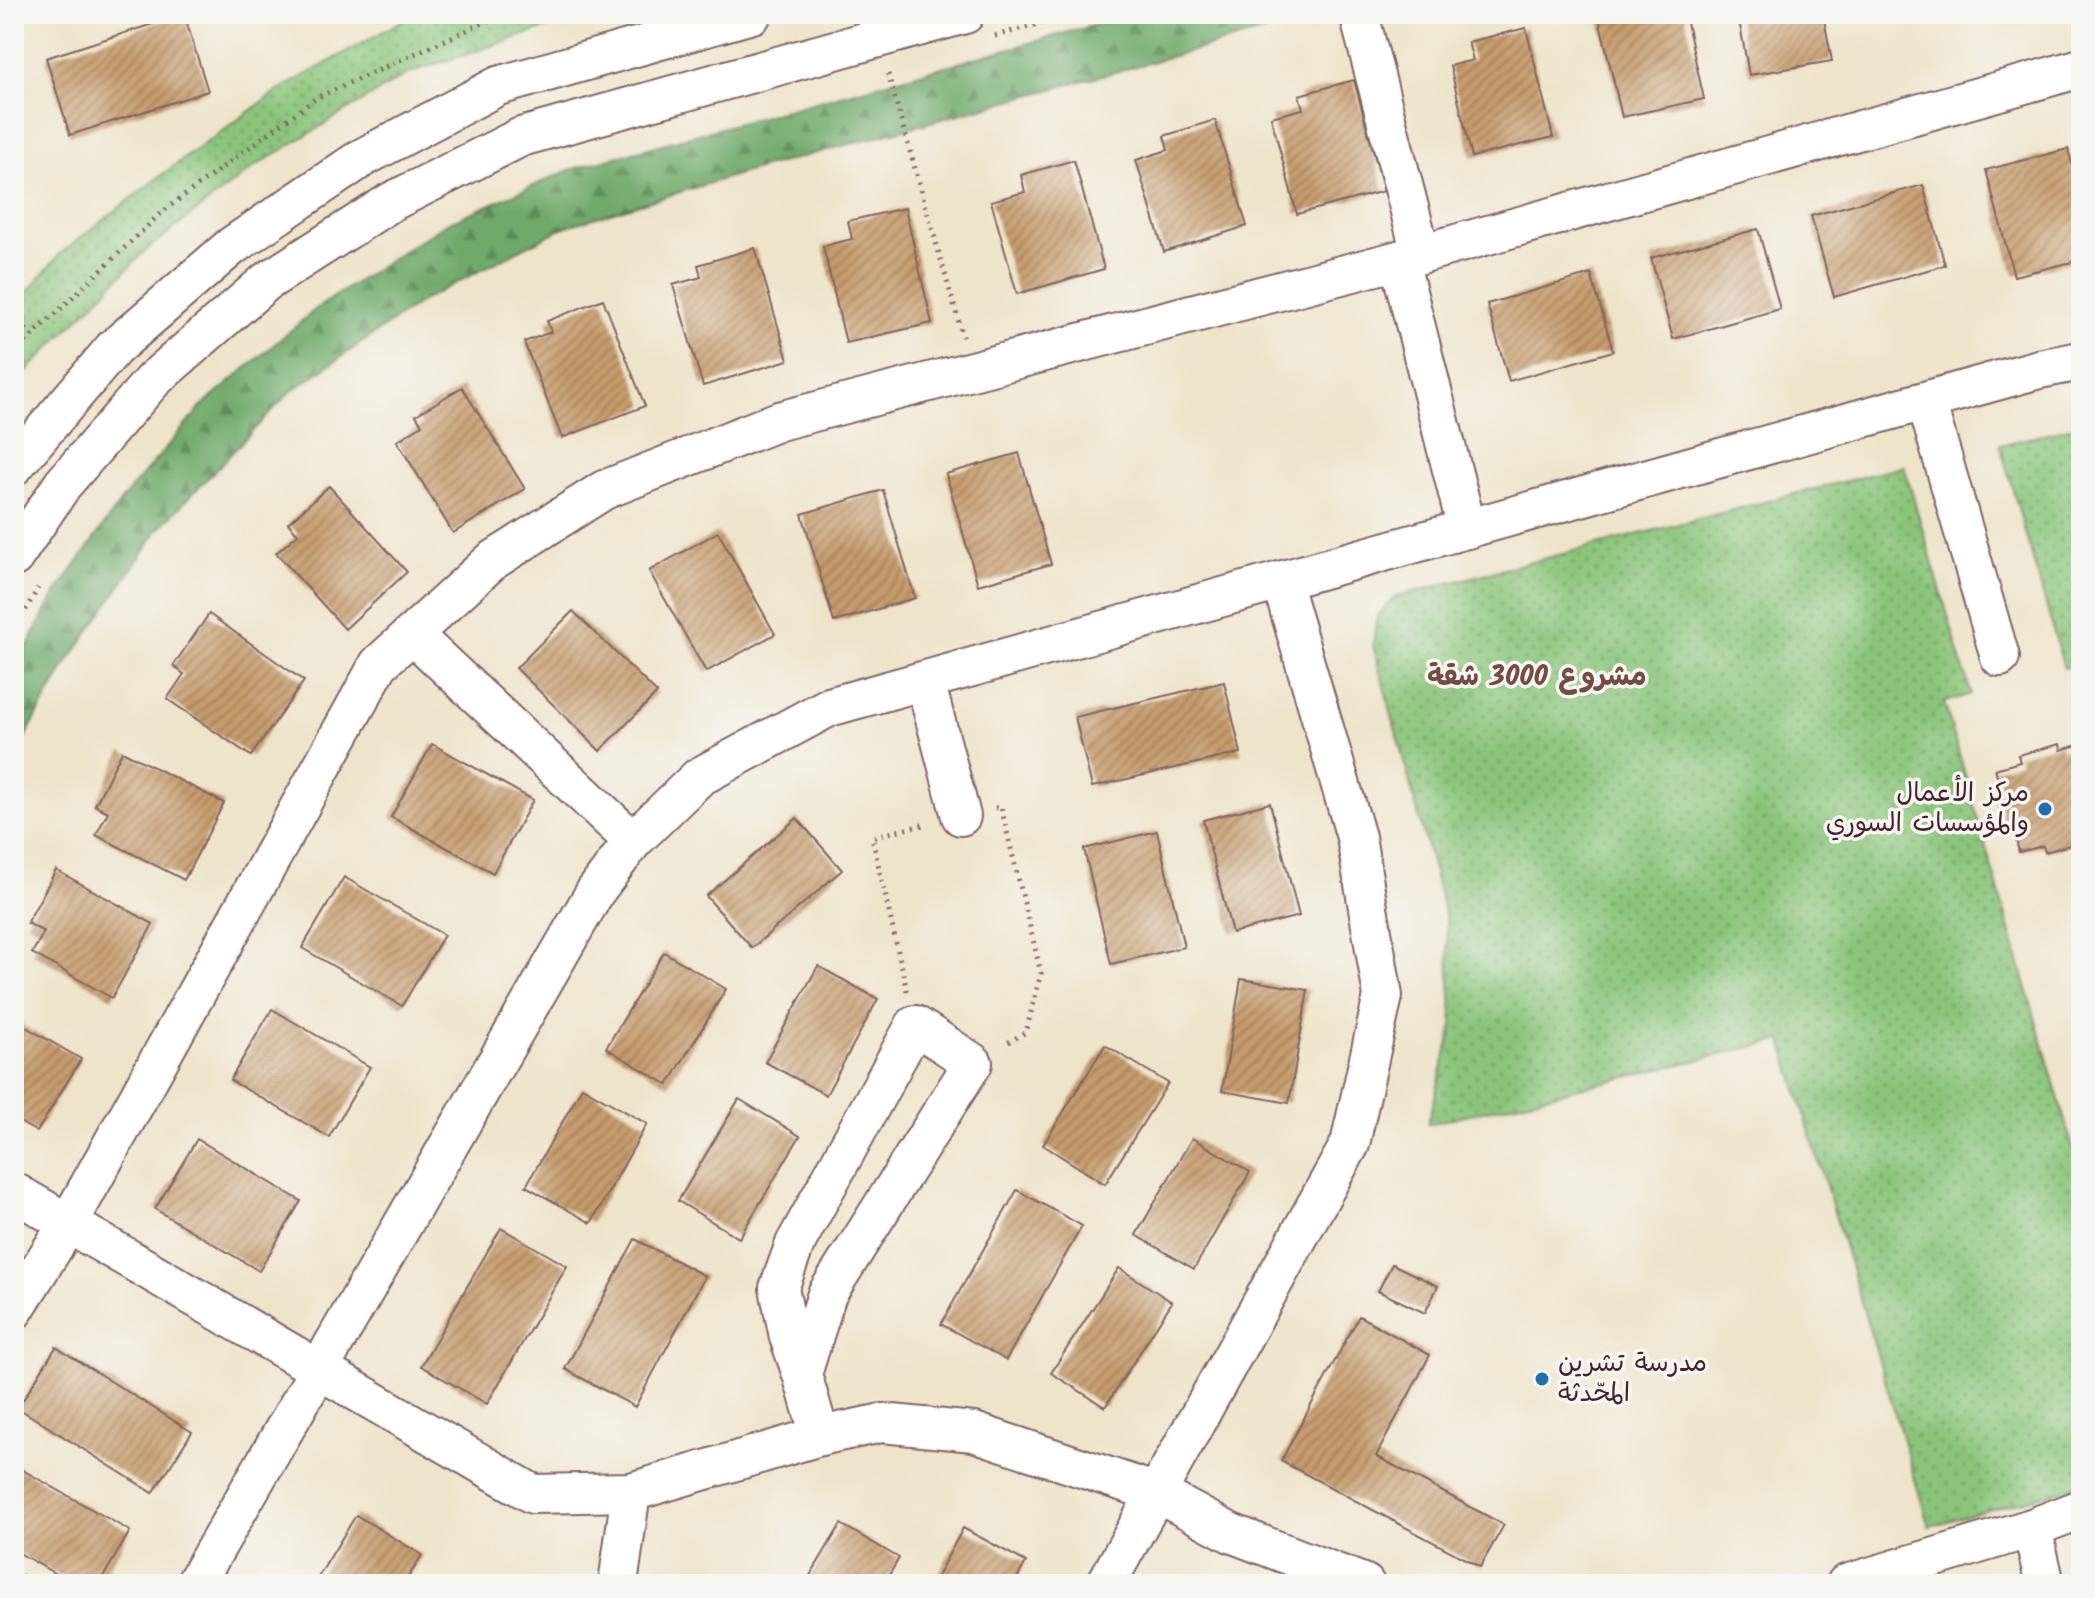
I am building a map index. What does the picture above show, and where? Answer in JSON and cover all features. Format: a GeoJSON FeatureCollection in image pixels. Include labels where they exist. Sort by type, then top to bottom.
{"type":"FeatureCollection","features":[{"type":"Feature","properties":{"kind":"street"},"geometry":{"type":"LineString","coordinates":[[14,466],[114,348],[232,246],[362,158],[498,86],[674,24],[752,14]]}},
{"type":"Feature","properties":{"kind":"street"},"geometry":{"type":"LineString","coordinates":[[1359,14],[1467,529]]}},
{"type":"Feature","properties":{"kind":"street"},"geometry":{"type":"LineString","coordinates":[[674,24],[688,91]]}},
{"type":"Feature","properties":{"kind":"street"},"geometry":{"type":"LineString","coordinates":[[28,569],[63,484],[153,380],[266,282],[391,202],[521,137],[688,91],[976,26]]}},
{"type":"Feature","properties":{"kind":"street"},"geometry":{"type":"LineString","coordinates":[[14,1310],[68,1224],[379,664],[492,561],[604,490],[779,421],[1410,257],[2081,68]]}},
{"type":"Feature","properties":{"kind":"street"},"geometry":{"type":"LineString","coordinates":[[195,1584],[595,892],[633,841],[699,777],[829,707],[2039,369],[2081,361]]}},
{"type":"Feature","properties":{"kind":"street"},"geometry":{"type":"LineString","coordinates":[[1926,401],[2000,657]]}},
{"type":"Feature","properties":{"kind":"street"},"geometry":{"type":"LineString","coordinates":[[1106,1584],[1350,1144],[1383,996],[1356,837],[1281,581]]}},
{"type":"Feature","properties":{"kind":"street"},"geometry":{"type":"LineString","coordinates":[[412,634],[633,841]]}},
{"type":"Feature","properties":{"kind":"street"},"geometry":{"type":"LineString","coordinates":[[925,681],[961,816]]}},
{"type":"Feature","properties":{"kind":"street"},"geometry":{"type":"LineString","coordinates":[[802,1374],[827,1294],[973,1063],[915,1025],[795,1244],[779,1288],[789,1337],[820,1436]]}},
{"type":"Feature","properties":{"kind":"street"},"geometry":{"type":"LineString","coordinates":[[14,1192],[533,1494],[631,1492],[820,1436],[882,1423],[974,1432],[1157,1493],[1231,1533],[1365,1584]]}},
{"type":"Feature","properties":{"kind":"street"},"geometry":{"type":"LineString","coordinates":[[618,1584],[631,1492]]}},
{"type":"Feature","properties":{"kind":"street"},"geometry":{"type":"LineString","coordinates":[[1846,1584],[1900,1576],[2081,1509]]}},
{"type":"Feature","properties":{"kind":"street"},"geometry":{"type":"LineString","coordinates":[[2032,1528],[2045,1584]]}},
{"type":"Feature","properties":{"kind":"path"},"geometry":{"type":"LineString","coordinates":[[14,353],[161,213],[316,98],[503,14]]}},
{"type":"Feature","properties":{"kind":"path"},"geometry":{"type":"LineString","coordinates":[[976,26],[1075,14]]}},
{"type":"Feature","properties":{"kind":"path"},"geometry":{"type":"LineString","coordinates":[[886,65],[972,371]]}},
{"type":"Feature","properties":{"kind":"path"},"geometry":{"type":"LineString","coordinates":[[14,318],[32,335]]}},
{"type":"Feature","properties":{"kind":"path"},"geometry":{"type":"LineString","coordinates":[[14,631],[28,569]]}},
{"type":"Feature","properties":{"kind":"path"},"geometry":{"type":"LineString","coordinates":[[915,1025],[872,837],[1001,807],[1041,973],[1026,1032],[973,1063]]}},
{"type":"Feature","properties":{"kind":"path"},"geometry":{"type":"LineString","coordinates":[[14,1572],[35,1584]]}},
{"type":"Feature","properties":{"kind":"green space"},"geometry":{"type":"Polygon","coordinates":[[[414,14],[589,14],[409,73],[254,167],[145,251],[14,384],[14,307],[61,253],[279,90],[414,14]]]}},
{"type":"Feature","properties":{"kind":"green space"},"geometry":{"type":"Polygon","coordinates":[[[1135,14],[1328,14],[746,172],[564,227],[425,299],[289,393],[159,529],[64,668],[14,757],[14,671],[54,596],[123,498],[203,405],[317,308],[445,224],[572,169],[1135,14]]]}},
{"type":"Feature","properties":{"kind":"green space"},"geometry":{"type":"Polygon","coordinates":[[[2081,425],[2081,664],[2064,668],[2000,445],[2081,425]]]}},
{"type":"Feature","properties":{"kind":"green space"},"geometry":{"type":"Polygon","coordinates":[[[1904,466],[1971,694],[1944,702],[2081,1176],[2081,1482],[2067,1489],[1929,1526],[1782,1040],[1428,1124],[1453,1027],[1446,918],[1373,645],[1377,617],[1395,597],[1904,466]]]}},
{"type":"Feature","properties":{"kind":"building"},"geometry":{"type":"Polygon","coordinates":[[[184,14],[208,91],[70,135],[46,58],[184,14]]]}},
{"type":"Feature","properties":{"kind":"building"},"geometry":{"type":"Polygon","coordinates":[[[1598,14],[1685,14],[1704,99],[1622,117],[1598,14]]]}},
{"type":"Feature","properties":{"kind":"building"},"geometry":{"type":"Polygon","coordinates":[[[1738,14],[1823,14],[1832,61],[1749,75],[1738,14]]]}},
{"type":"Feature","properties":{"kind":"building"},"geometry":{"type":"Polygon","coordinates":[[[1910,14],[1992,14],[1992,20],[1910,17],[1910,14]]]}},
{"type":"Feature","properties":{"kind":"building"},"geometry":{"type":"Polygon","coordinates":[[[1526,28],[1553,137],[1472,157],[1450,66],[1473,60],[1468,42],[1526,28]]]}},
{"type":"Feature","properties":{"kind":"building"},"geometry":{"type":"Polygon","coordinates":[[[1354,80],[1384,191],[1297,214],[1271,117],[1303,109],[1299,95],[1354,80]]]}},
{"type":"Feature","properties":{"kind":"building"},"geometry":{"type":"Polygon","coordinates":[[[1215,120],[1247,226],[1164,252],[1136,160],[1168,150],[1164,136],[1215,120]]]}},
{"type":"Feature","properties":{"kind":"building"},"geometry":{"type":"Polygon","coordinates":[[[2068,149],[2081,198],[2081,260],[2014,276],[1986,170],[2068,149]]]}},
{"type":"Feature","properties":{"kind":"building"},"geometry":{"type":"Polygon","coordinates":[[[1074,160],[1104,269],[1017,294],[991,201],[1025,192],[1021,175],[1074,160]]]}},
{"type":"Feature","properties":{"kind":"building"},"geometry":{"type":"Polygon","coordinates":[[[1923,185],[1945,265],[1834,297],[1811,216],[1923,185]]]}},
{"type":"Feature","properties":{"kind":"building"},"geometry":{"type":"Polygon","coordinates":[[[905,208],[932,323],[846,343],[823,246],[852,239],[848,221],[905,208]]]}},
{"type":"Feature","properties":{"kind":"building"},"geometry":{"type":"Polygon","coordinates":[[[1758,229],[1780,309],[1673,339],[1651,258],[1758,229]]]}},
{"type":"Feature","properties":{"kind":"building"},"geometry":{"type":"Polygon","coordinates":[[[755,248],[788,360],[703,386],[673,285],[701,277],[698,265],[755,248]]]}},
{"type":"Feature","properties":{"kind":"building"},"geometry":{"type":"Polygon","coordinates":[[[1591,274],[1613,351],[1509,381],[1487,304],[1591,274]]]}},
{"type":"Feature","properties":{"kind":"building"},"geometry":{"type":"Polygon","coordinates":[[[603,299],[645,406],[562,438],[524,342],[551,332],[547,321],[603,299]]]}},
{"type":"Feature","properties":{"kind":"building"},"geometry":{"type":"Polygon","coordinates":[[[462,387],[525,489],[453,533],[397,441],[422,425],[416,415],[462,387]]]}},
{"type":"Feature","properties":{"kind":"building"},"geometry":{"type":"Polygon","coordinates":[[[1019,453],[1051,564],[978,585],[946,474],[1019,453]]]}},
{"type":"Feature","properties":{"kind":"building"},"geometry":{"type":"Polygon","coordinates":[[[329,486],[407,572],[345,629],[276,553],[298,534],[288,523],[329,486]]]}},
{"type":"Feature","properties":{"kind":"building"},"geometry":{"type":"Polygon","coordinates":[[[883,490],[915,598],[834,622],[802,514],[883,490]]]}},
{"type":"Feature","properties":{"kind":"building"},"geometry":{"type":"Polygon","coordinates":[[[718,532],[775,634],[706,672],[649,571],[718,532]]]}},
{"type":"Feature","properties":{"kind":"building"},"geometry":{"type":"Polygon","coordinates":[[[573,611],[657,693],[600,751],[516,668],[573,611]]]}},
{"type":"Feature","properties":{"kind":"building"},"geometry":{"type":"Polygon","coordinates":[[[209,614],[304,681],[251,756],[167,699],[184,674],[173,666],[209,614]]]}},
{"type":"Feature","properties":{"kind":"building"},"geometry":{"type":"Polygon","coordinates":[[[1224,682],[1241,753],[1092,787],[1075,717],[1224,682]]]}},
{"type":"Feature","properties":{"kind":"building"},"geometry":{"type":"Polygon","coordinates":[[[432,744],[533,800],[493,873],[391,817],[432,744]]]}},
{"type":"Feature","properties":{"kind":"building"},"geometry":{"type":"Polygon","coordinates":[[[2060,744],[2061,750],[2081,744],[2081,842],[2045,852],[2043,846],[2019,852],[2013,827],[2005,829],[1996,795],[2002,794],[1995,769],[2020,762],[2018,755],[2060,744]]]}},
{"type":"Feature","properties":{"kind":"building"},"geometry":{"type":"Polygon","coordinates":[[[122,751],[224,803],[184,880],[96,835],[108,812],[95,805],[122,751]]]}},
{"type":"Feature","properties":{"kind":"building"},"geometry":{"type":"Polygon","coordinates":[[[1270,803],[1299,916],[1232,933],[1203,820],[1270,803]]]}},
{"type":"Feature","properties":{"kind":"building"},"geometry":{"type":"Polygon","coordinates":[[[797,818],[842,870],[752,948],[706,896],[797,818]]]}},
{"type":"Feature","properties":{"kind":"building"},"geometry":{"type":"Polygon","coordinates":[[[1157,831],[1184,947],[1111,964],[1084,849],[1157,831]]]}},
{"type":"Feature","properties":{"kind":"building"},"geometry":{"type":"Polygon","coordinates":[[[56,870],[153,924],[112,998],[32,953],[44,932],[27,923],[56,870]]]}},
{"type":"Feature","properties":{"kind":"building"},"geometry":{"type":"Polygon","coordinates":[[[344,877],[444,935],[402,1006],[302,948],[344,877]]]}},
{"type":"Feature","properties":{"kind":"building"},"geometry":{"type":"Polygon","coordinates":[[[664,952],[726,989],[668,1085],[606,1048],[664,952]]]}},
{"type":"Feature","properties":{"kind":"building"},"geometry":{"type":"Polygon","coordinates":[[[818,966],[878,999],[826,1095],[765,1062],[818,966]]]}},
{"type":"Feature","properties":{"kind":"building"},"geometry":{"type":"Polygon","coordinates":[[[1241,979],[1308,990],[1289,1103],[1222,1091],[1241,979]]]}},
{"type":"Feature","properties":{"kind":"building"},"geometry":{"type":"Polygon","coordinates":[[[272,1009],[370,1067],[329,1137],[230,1080],[272,1009]]]}},
{"type":"Feature","properties":{"kind":"building"},"geometry":{"type":"Polygon","coordinates":[[[14,1020],[81,1059],[37,1132],[14,1119],[14,1020]]]}},
{"type":"Feature","properties":{"kind":"building"},"geometry":{"type":"Polygon","coordinates":[[[1105,1045],[1168,1083],[1105,1184],[1043,1145],[1105,1045]]]}},
{"type":"Feature","properties":{"kind":"building"},"geometry":{"type":"Polygon","coordinates":[[[582,1087],[647,1124],[591,1223],[526,1186],[582,1087]]]}},
{"type":"Feature","properties":{"kind":"building"},"geometry":{"type":"Polygon","coordinates":[[[739,1099],[800,1136],[739,1238],[678,1201],[739,1099]]]}},
{"type":"Feature","properties":{"kind":"building"},"geometry":{"type":"Polygon","coordinates":[[[1192,1138],[1250,1172],[1194,1269],[1136,1235],[1192,1138]]]}},
{"type":"Feature","properties":{"kind":"building"},"geometry":{"type":"Polygon","coordinates":[[[197,1139],[301,1201],[259,1271],[155,1209],[197,1139]]]}},
{"type":"Feature","properties":{"kind":"building"},"geometry":{"type":"Polygon","coordinates":[[[1017,1190],[1082,1226],[1006,1360],[941,1324],[1017,1190]]]}},
{"type":"Feature","properties":{"kind":"building"},"geometry":{"type":"Polygon","coordinates":[[[501,1228],[567,1266],[487,1404],[421,1366],[501,1228]]]}},
{"type":"Feature","properties":{"kind":"building"},"geometry":{"type":"Polygon","coordinates":[[[635,1239],[705,1276],[635,1407],[565,1369],[635,1239]]]}},
{"type":"Feature","properties":{"kind":"building"},"geometry":{"type":"Polygon","coordinates":[[[1392,1264],[1438,1286],[1425,1313],[1378,1291],[1392,1264]]]}},
{"type":"Feature","properties":{"kind":"building"},"geometry":{"type":"Polygon","coordinates":[[[1119,1268],[1172,1302],[1105,1407],[1051,1373],[1119,1268]]]}},
{"type":"Feature","properties":{"kind":"building"},"geometry":{"type":"Polygon","coordinates":[[[1359,1316],[1430,1355],[1376,1456],[1504,1525],[1480,1567],[1281,1461],[1359,1316]]]}},
{"type":"Feature","properties":{"kind":"building"},"geometry":{"type":"Polygon","coordinates":[[[56,1347],[192,1432],[153,1493],[18,1408],[56,1347]]]}},
{"type":"Feature","properties":{"kind":"building"},"geometry":{"type":"Polygon","coordinates":[[[14,1465],[130,1531],[99,1584],[73,1584],[14,1550],[14,1465]]]}},
{"type":"Feature","properties":{"kind":"building"},"geometry":{"type":"Polygon","coordinates":[[[356,1515],[422,1555],[404,1584],[314,1584],[356,1515]]]}},
{"type":"Feature","properties":{"kind":"building"},"geometry":{"type":"Polygon","coordinates":[[[841,1524],[899,1558],[884,1584],[805,1584],[841,1524]]]}},
{"type":"Feature","properties":{"kind":"building"},"geometry":{"type":"Polygon","coordinates":[[[963,1528],[1026,1562],[1014,1584],[933,1584],[963,1528]]]}},
{"type":"Feature","properties":{"kind":"place","name":"مركز الأعمال والمؤسسات السوري"},"geometry":{"type":"Point","coordinates":[2045,809]}},
{"type":"Feature","properties":{"kind":"place","name":"مدرسة تشرين المحّدثة"},"geometry":{"type":"Point","coordinates":[1542,1379]}},
{"type":"Feature","properties":{"kind":"district","name":"مشروع 3000 شقة"},"geometry":{"type":"Point","coordinates":[1537,677]}}]}
